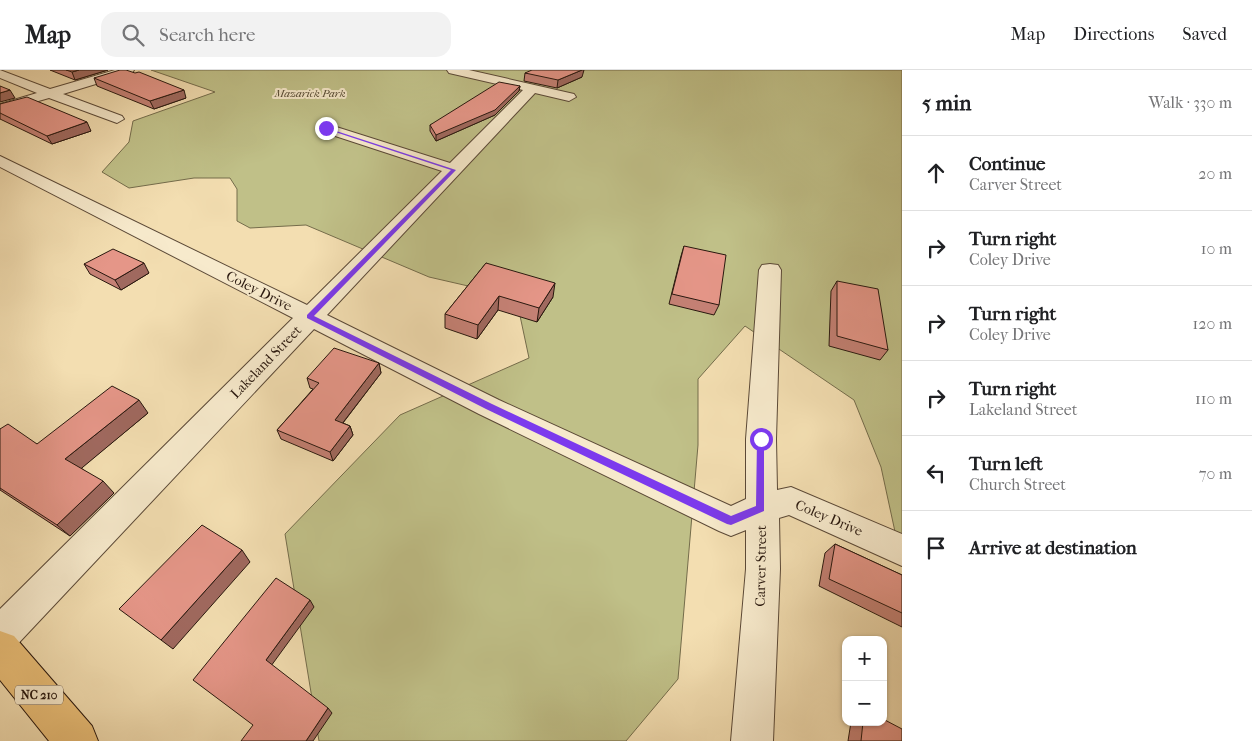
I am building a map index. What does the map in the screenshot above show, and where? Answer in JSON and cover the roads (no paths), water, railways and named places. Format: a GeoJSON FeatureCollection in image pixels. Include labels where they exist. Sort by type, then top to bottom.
{"type":"FeatureCollection","features":[{"type":"Feature","properties":{"kind":"main road","name":"NC 210"},"geometry":{"type":"LineString","coordinates":[[0,650],[77,741]]}},
{"type":"Feature","properties":{"kind":"street"},"geometry":{"type":"LineString","coordinates":[[0,108],[128,70]]}},
{"type":"Feature","properties":{"kind":"street"},"geometry":{"type":"LineString","coordinates":[[453,70],[569,97]]}},
{"type":"Feature","properties":{"kind":"street"},"geometry":{"type":"LineString","coordinates":[[0,74],[117,119]]}},
{"type":"Feature","properties":{"kind":"street","name":"Lakeland Street"},"geometry":{"type":"LineString","coordinates":[[0,636],[534,88]]}},
{"type":"Feature","properties":{"kind":"street"},"geometry":{"type":"LineString","coordinates":[[326,128],[454,170]]}},
{"type":"Feature","properties":{"kind":"street","name":"Coley Drive"},"geometry":{"type":"LineString","coordinates":[[4,166],[489,406],[731,520],[761,508],[791,501],[902,550]]}},
{"type":"Feature","properties":{"kind":"street","name":"Carver Street"},"geometry":{"type":"LineString","coordinates":[[752,741],[763,569],[761,439],[770,270]]}},
{"type":"Feature","properties":{"kind":"park label","name":"Mazarick Park"},"geometry":{"type":"Point","coordinates":[310,93]}}]}
